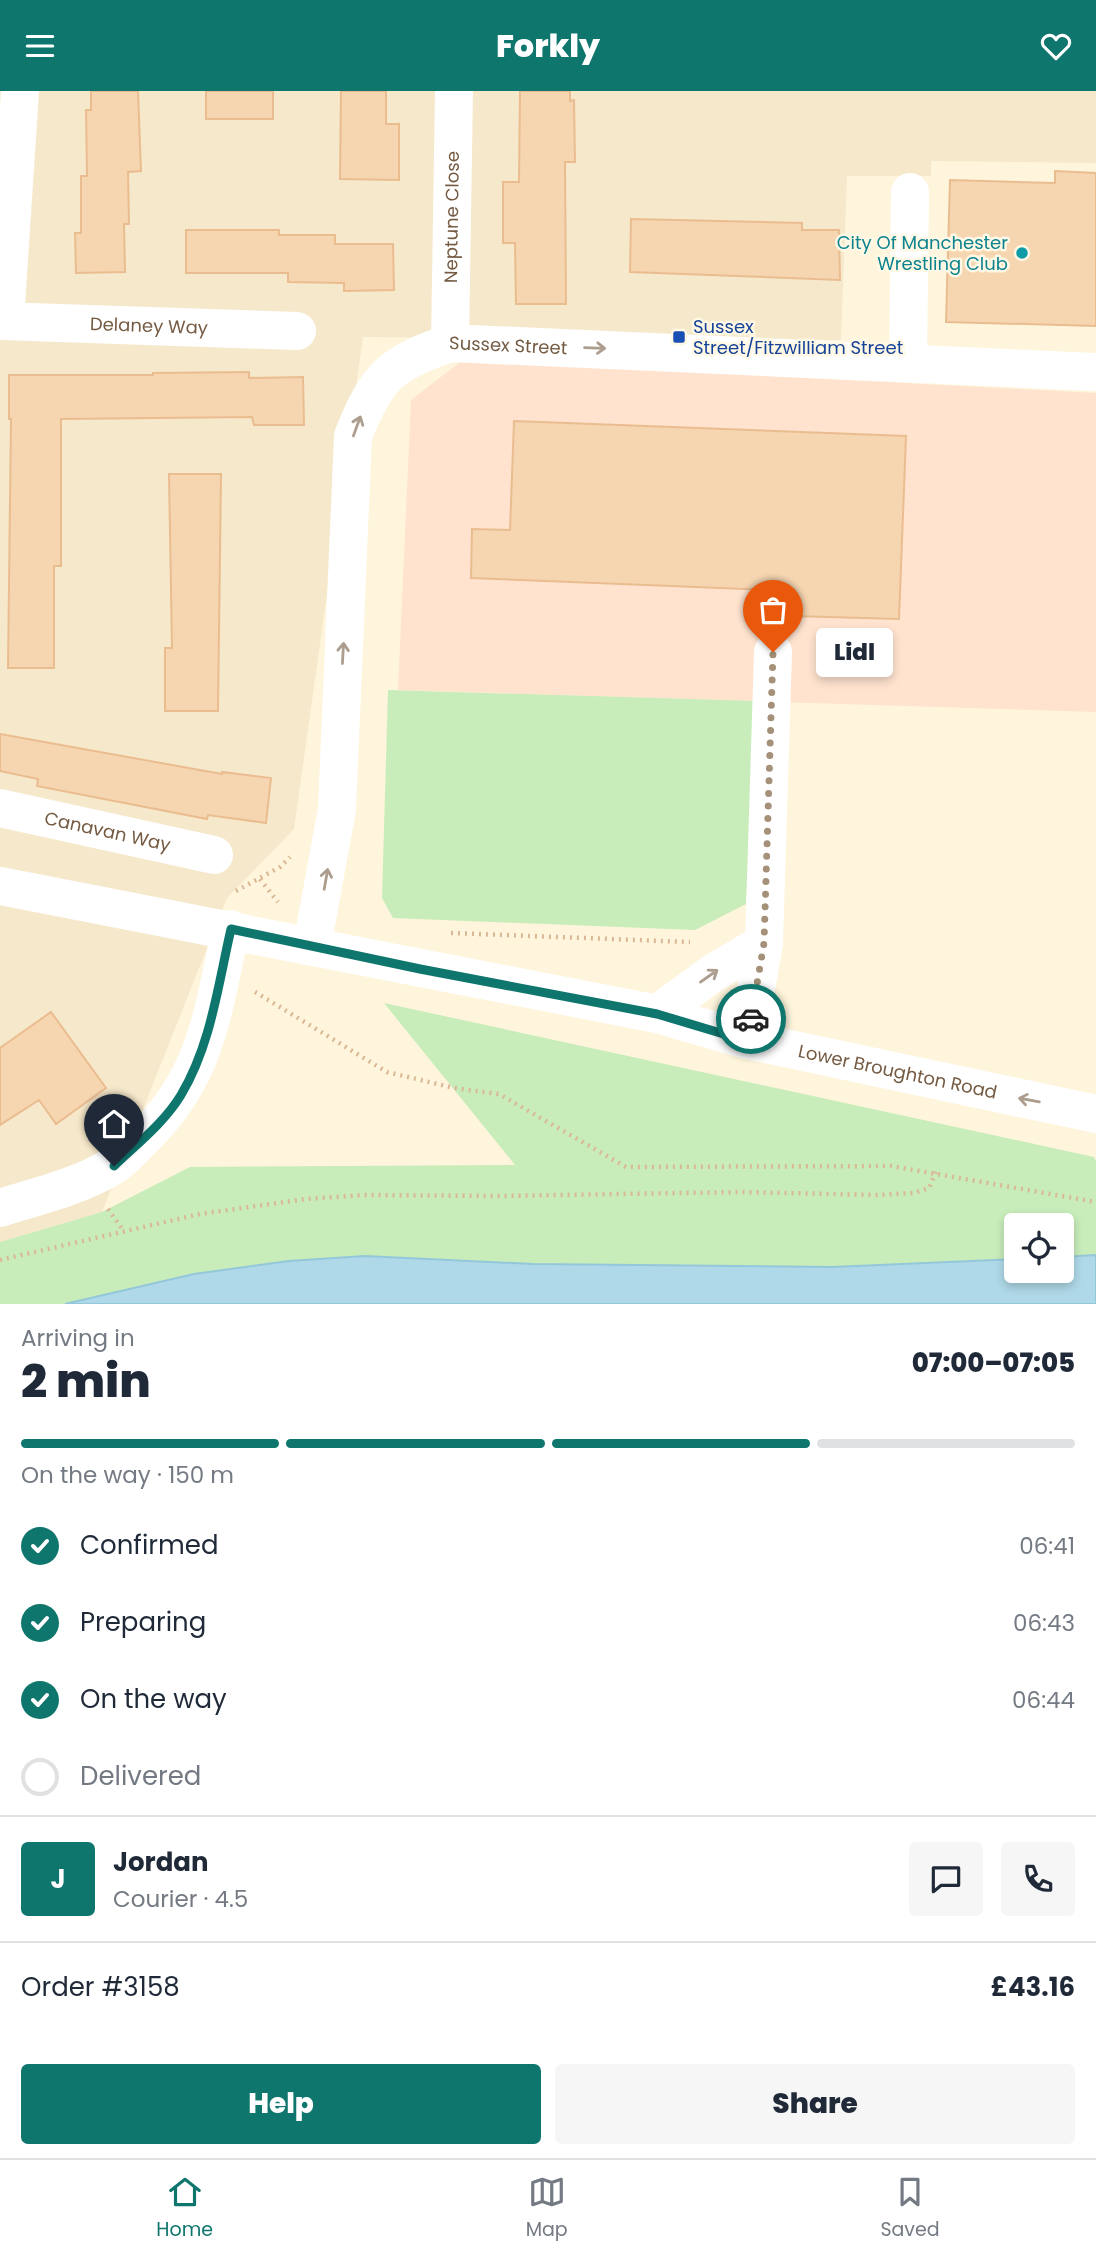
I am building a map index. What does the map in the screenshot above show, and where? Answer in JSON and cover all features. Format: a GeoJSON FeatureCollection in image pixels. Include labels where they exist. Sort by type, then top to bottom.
{"type":"FeatureCollection","features":[{"type":"Feature","properties":{"kind":"street"},"geometry":{"type":"LineString","coordinates":[[3,321],[20,91]]}},
{"type":"Feature","properties":{"kind":"street","name":"Neptune Close"},"geometry":{"type":"LineString","coordinates":[[450,343],[454,91]]}},
{"type":"Feature","properties":{"kind":"street"},"geometry":{"type":"LineString","coordinates":[[908,363],[910,192]]}},
{"type":"Feature","properties":{"kind":"street","name":"Delaney Way"},"geometry":{"type":"LineString","coordinates":[[3,321],[297,331]]}},
{"type":"Feature","properties":{"kind":"street","name":"Sussex Street"},"geometry":{"type":"LineString","coordinates":[[313,946],[337,809],[353,436],[365,406],[378,384],[414,356],[450,343],[1096,372]]}},
{"type":"Feature","properties":{"kind":"street"},"geometry":{"type":"LineString","coordinates":[[747,1041],[764,943],[773,652]]}},
{"type":"Feature","properties":{"kind":"street","name":"Canavan Way"},"geometry":{"type":"LineString","coordinates":[[0,808],[214,855]]}},
{"type":"Feature","properties":{"kind":"street","name":"Lower Broughton Road"},"geometry":{"type":"LineString","coordinates":[[0,886],[229,911],[313,946],[657,1014],[747,1041],[1096,1114]]}},
{"type":"Feature","properties":{"kind":"street"},"geometry":{"type":"LineString","coordinates":[[0,1208],[88,1179],[114,1166],[155,1128],[180,1097],[198,1061],[212,1016],[229,911]]}},
{"type":"Feature","properties":{"kind":"street"},"geometry":{"type":"LineString","coordinates":[[657,1014],[713,972],[764,943]]}},
{"type":"Feature","properties":{"kind":"path"},"geometry":{"type":"LineString","coordinates":[[229,911],[241,890],[280,867],[295,851]]}},
{"type":"Feature","properties":{"kind":"path"},"geometry":{"type":"LineString","coordinates":[[260,879],[283,908]]}},
{"type":"Feature","properties":{"kind":"path"},"geometry":{"type":"LineString","coordinates":[[438,932],[691,942]]}},
{"type":"Feature","properties":{"kind":"path"},"geometry":{"type":"LineString","coordinates":[[246,987],[387,1072],[454,1088],[499,1094],[626,1167],[891,1166],[1096,1202]]}},
{"type":"Feature","properties":{"kind":"path"},"geometry":{"type":"LineString","coordinates":[[0,1260],[200,1214],[306,1199],[364,1195],[741,1192],[877,1195],[914,1193],[929,1188],[936,1172]]}},
{"type":"Feature","properties":{"kind":"shaded area"},"geometry":{"type":"Polygon","coordinates":[[[0,91],[1096,91],[1096,163],[931,161],[931,176],[847,176],[841,340],[363,337],[294,829],[227,898],[102,1212],[0,1242],[0,91]]]}},
{"type":"Feature","properties":{"kind":"shaded area"},"geometry":{"type":"Polygon","coordinates":[[[463,360],[1096,393],[1096,712],[398,690],[411,400],[463,360]]]}},
{"type":"Feature","properties":{"kind":"green space"},"geometry":{"type":"Polygon","coordinates":[[[388,690],[757,701],[746,904],[695,930],[393,918],[382,898],[388,690]]]}},
{"type":"Feature","properties":{"kind":"green space"},"geometry":{"type":"Polygon","coordinates":[[[384,1003],[1094,1157],[1096,1255],[1074,1256],[1074,1213],[1004,1213],[1004,1260],[833,1267],[533,1264],[365,1256],[289,1261],[194,1274],[65,1304],[0,1304],[0,1242],[102,1212],[190,1167],[515,1165],[384,1003]]]}},
{"type":"Feature","properties":{"kind":"water"},"geometry":{"type":"Polygon","coordinates":[[[1096,1255],[1096,1304],[65,1304],[194,1274],[289,1261],[365,1256],[533,1264],[833,1267],[1004,1260],[1004,1283],[1074,1283],[1074,1256],[1096,1255]]]}},
{"type":"Feature","properties":{"kind":"building"},"geometry":{"type":"Polygon","coordinates":[[[91,91],[138,91],[141,171],[128,172],[129,224],[124,224],[125,272],[76,273],[75,233],[81,233],[81,176],[87,176],[86,110],[91,110],[91,91]]]}},
{"type":"Feature","properties":{"kind":"building"},"geometry":{"type":"Polygon","coordinates":[[[206,91],[273,91],[273,119],[206,119],[206,91]]]}},
{"type":"Feature","properties":{"kind":"building"},"geometry":{"type":"Polygon","coordinates":[[[341,91],[386,91],[386,124],[399,124],[399,180],[340,179],[341,91]]]}},
{"type":"Feature","properties":{"kind":"building"},"geometry":{"type":"Polygon","coordinates":[[[520,91],[570,91],[570,101],[574,100],[575,162],[565,162],[566,304],[516,304],[515,243],[503,243],[503,182],[519,182],[520,91]]]}},
{"type":"Feature","properties":{"kind":"building","name":"City Of Manchester Wrestling Club"},"geometry":{"type":"Polygon","coordinates":[[[1055,171],[1096,173],[1096,326],[946,322],[950,180],[1055,183],[1055,171]]]}},
{"type":"Feature","properties":{"kind":"building"},"geometry":{"type":"Polygon","coordinates":[[[631,219],[802,223],[802,230],[839,230],[840,280],[630,272],[631,219]]]}},
{"type":"Feature","properties":{"kind":"building"},"geometry":{"type":"Polygon","coordinates":[[[186,230],[279,230],[279,235],[335,235],[335,244],[393,244],[394,290],[344,291],[344,283],[288,282],[288,273],[186,273],[186,230]]]}},
{"type":"Feature","properties":{"kind":"building"},"geometry":{"type":"Polygon","coordinates":[[[249,372],[249,378],[303,377],[304,425],[254,425],[252,417],[61,419],[61,566],[54,566],[54,668],[8,668],[11,419],[9,375],[249,372]]]}},
{"type":"Feature","properties":{"kind":"building"},"geometry":{"type":"Polygon","coordinates":[[[514,421],[906,436],[899,619],[792,616],[794,591],[471,578],[472,529],[510,530],[514,421]]]}},
{"type":"Feature","properties":{"kind":"building"},"geometry":{"type":"Polygon","coordinates":[[[169,474],[221,474],[218,711],[165,711],[165,648],[172,648],[169,474]]]}},
{"type":"Feature","properties":{"kind":"building"},"geometry":{"type":"Polygon","coordinates":[[[0,734],[222,774],[271,778],[266,823],[208,815],[207,819],[37,786],[38,779],[0,771],[0,734]]]}},
{"type":"Feature","properties":{"kind":"building"},"geometry":{"type":"Polygon","coordinates":[[[51,1012],[106,1088],[56,1124],[39,1100],[0,1125],[0,1048],[51,1012]]]}},
{"type":"Feature","properties":{"kind":"way so far"},"geometry":{"type":"LineString","coordinates":[[751,1019],[764,943],[773,652]]}},
{"type":"Feature","properties":{"kind":"place","name":"City Of Manchester Wrestling Club"},"geometry":{"type":"Point","coordinates":[1022,253]}},
{"type":"Feature","properties":{"kind":"place","name":"Sussex Street/Fitzwilliam Street"},"geometry":{"type":"Point","coordinates":[679,337]}},
{"type":"Feature","properties":{"kind":"place","name":"Lidl"},"geometry":{"type":"Point","coordinates":[773,652]}},
{"type":"Feature","properties":{"kind":"route"},"geometry":{"type":"LineString","coordinates":[[114,1166],[155,1128],[180,1097],[198,1061],[209,1028],[231,929],[420,969],[657,1014],[747,1041],[751,1019]]}}]}
